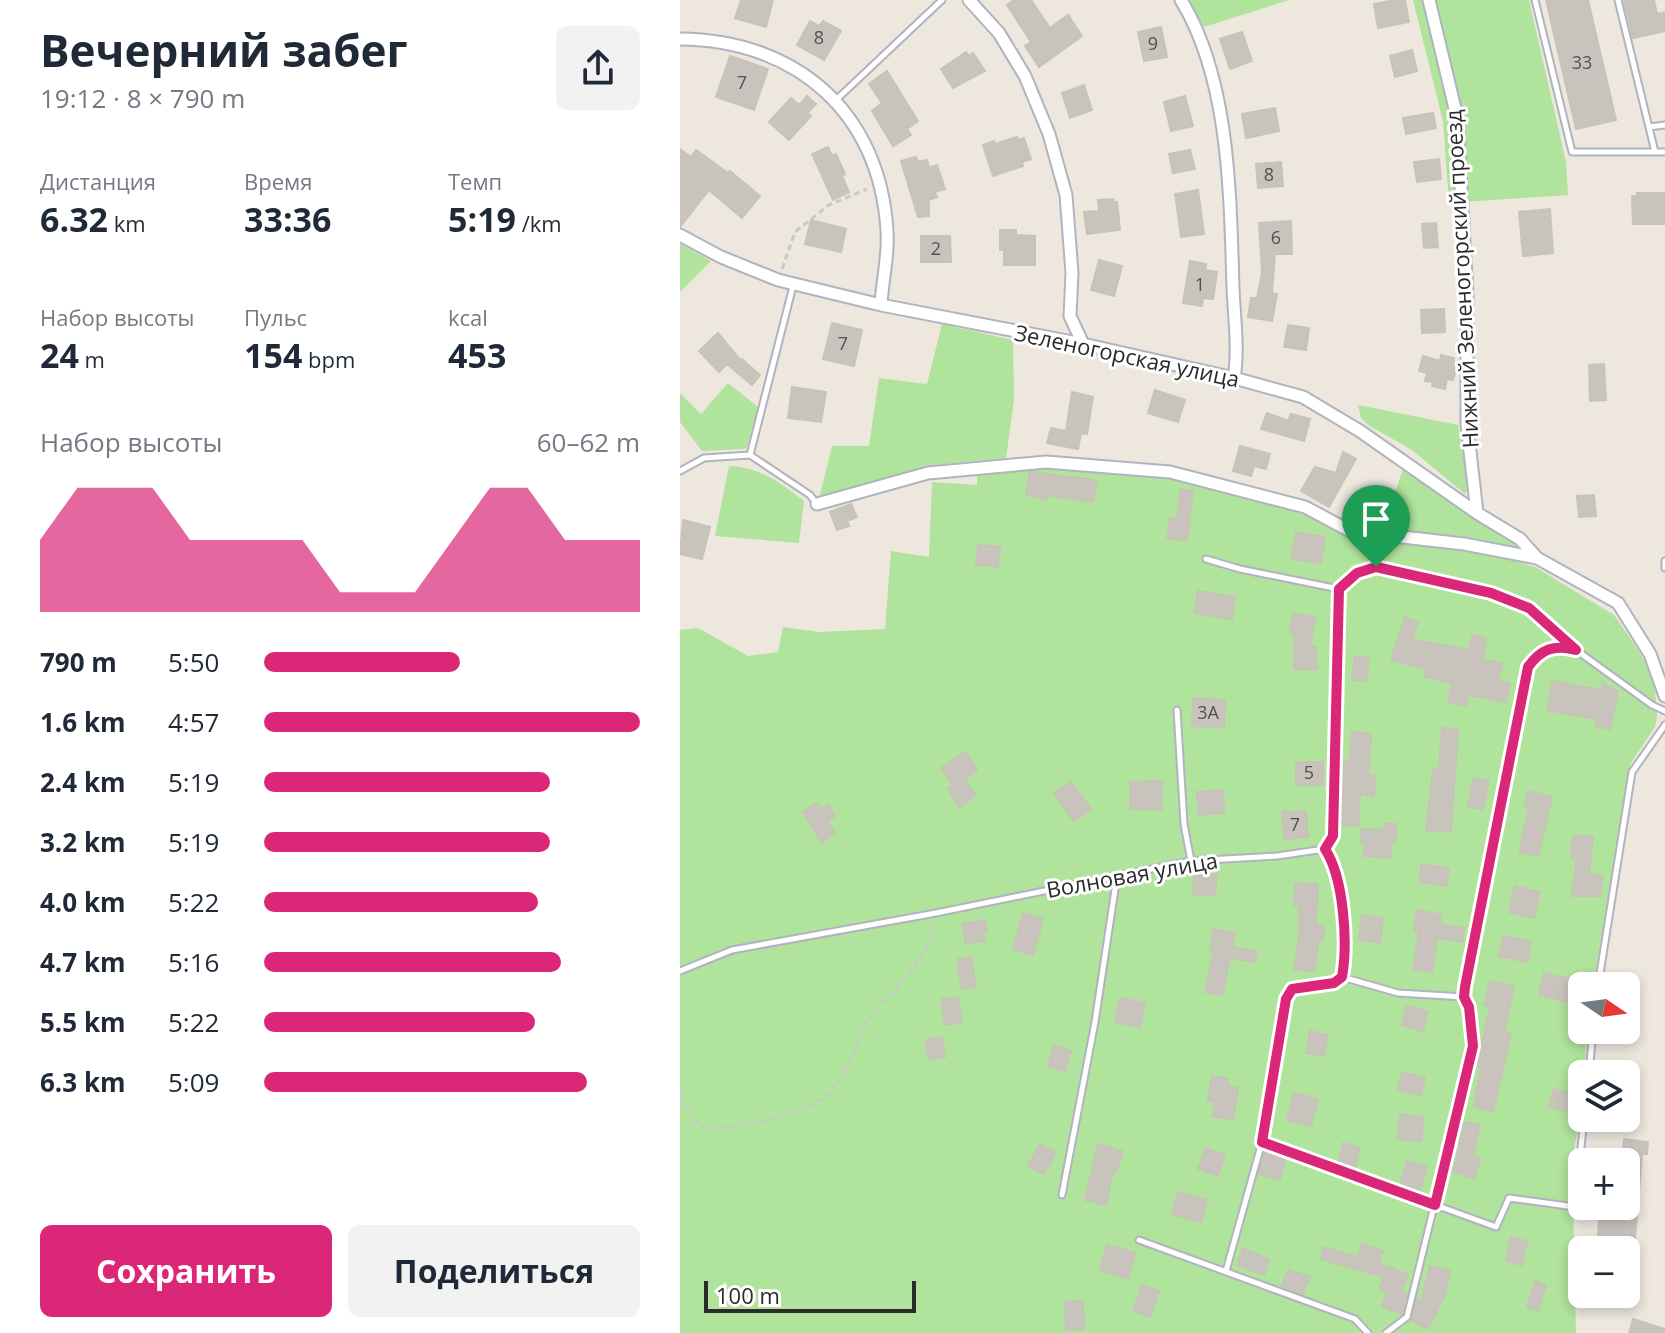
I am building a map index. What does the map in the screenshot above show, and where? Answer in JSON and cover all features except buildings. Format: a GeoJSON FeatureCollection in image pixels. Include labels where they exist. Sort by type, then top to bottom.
{"type":"FeatureCollection","features":[{"type":"Feature","properties":{"kind":"street"},"geometry":{"type":"LineString","coordinates":[[969,0],[999,33],[1025,76],[1049,134],[1066,195],[1072,273],[1070,316],[1083,344]]}},
{"type":"Feature","properties":{"kind":"street"},"geometry":{"type":"LineString","coordinates":[[1181,0],[1195,23],[1213,81],[1223,141],[1230,201],[1234,378]]}},
{"type":"Feature","properties":{"kind":"street","name":"Нижний Зеленогорский проезд"},"geometry":{"type":"LineString","coordinates":[[1429,0],[1457,117],[1467,294],[1467,425],[1477,513]]}},
{"type":"Feature","properties":{"kind":"street"},"geometry":{"type":"LineString","coordinates":[[680,39],[725,42],[761,52],[800,70],[836,100],[867,149],[880,184],[888,233],[881,305]]}},
{"type":"Feature","properties":{"kind":"street","name":"Зеленогорская улица"},"geometry":{"type":"LineString","coordinates":[[680,235],[721,257],[778,280],[881,305],[1083,344],[1303,397],[1360,431],[1477,513],[1520,539],[1537,558]]}},
{"type":"Feature","properties":{"kind":"street"},"geometry":{"type":"LineString","coordinates":[[817,504],[928,473],[1046,462],[1170,472],[1305,507],[1350,531],[1464,544],[1537,558],[1618,603],[1650,654],[1665,696]]}},
{"type":"Feature","properties":{"kind":"lane"},"geometry":{"type":"LineString","coordinates":[[836,100],[942,0]]}},
{"type":"Feature","properties":{"kind":"lane"},"geometry":{"type":"LineString","coordinates":[[1535,0],[1572,152],[1665,152]]}},
{"type":"Feature","properties":{"kind":"lane"},"geometry":{"type":"LineString","coordinates":[[1618,0],[1655,152]]}},
{"type":"Feature","properties":{"kind":"lane"},"geometry":{"type":"LineString","coordinates":[[1649,127],[1665,125]]}},
{"type":"Feature","properties":{"kind":"lane"},"geometry":{"type":"LineString","coordinates":[[750,455],[794,284]]}},
{"type":"Feature","properties":{"kind":"lane"},"geometry":{"type":"LineString","coordinates":[[680,471],[704,458],[750,455],[810,495],[817,504]]}},
{"type":"Feature","properties":{"kind":"lane"},"geometry":{"type":"LineString","coordinates":[[1206,559],[1339,589]]}},
{"type":"Feature","properties":{"kind":"lane"},"geometry":{"type":"LineString","coordinates":[[1665,561],[1665,568]]}},
{"type":"Feature","properties":{"kind":"lane"},"geometry":{"type":"LineString","coordinates":[[1226,1271],[1262,1142],[1286,999],[1292,989],[1334,983],[1342,977],[1344,965],[1341,905],[1333,861],[1325,849],[1333,836],[1339,589],[1357,573],[1376,567],[1491,593],[1529,608],[1576,650],[1652,705],[1665,711]]}},
{"type":"Feature","properties":{"kind":"lane"},"geometry":{"type":"LineString","coordinates":[[1386,1333],[1407,1317],[1473,1046],[1469,1007],[1464,997],[1528,667],[1536,656],[1547,649],[1560,646],[1576,650]]}},
{"type":"Feature","properties":{"kind":"lane"},"geometry":{"type":"LineString","coordinates":[[1177,710],[1184,824],[1191,861]]}},
{"type":"Feature","properties":{"kind":"lane"},"geometry":{"type":"LineString","coordinates":[[1600,972],[1632,772],[1665,725]]}},
{"type":"Feature","properties":{"kind":"lane","name":"Волновая улица"},"geometry":{"type":"LineString","coordinates":[[680,971],[732,950],[936,913],[1191,861],[1325,849]]}},
{"type":"Feature","properties":{"kind":"lane"},"geometry":{"type":"LineString","coordinates":[[1062,1195],[1095,1022],[1117,876]]}},
{"type":"Feature","properties":{"kind":"lane"},"geometry":{"type":"LineString","coordinates":[[1342,977],[1398,993],[1464,997]]}},
{"type":"Feature","properties":{"kind":"lane"},"geometry":{"type":"LineString","coordinates":[[1262,1142],[1496,1227],[1509,1198],[1575,1207],[1583,1132]]}},
{"type":"Feature","properties":{"kind":"lane"},"geometry":{"type":"LineString","coordinates":[[1139,1240],[1355,1319],[1368,1333]]}},
{"type":"Feature","properties":{"kind":"path"},"geometry":{"type":"LineString","coordinates":[[778,280],[795,232],[829,205],[880,184]]}},
{"type":"Feature","properties":{"kind":"path"},"geometry":{"type":"LineString","coordinates":[[680,1093],[684,1106],[699,1125],[718,1130],[797,1112],[827,1095],[845,1070],[871,1014],[906,977],[931,943],[936,913]]}},
{"type":"Feature","properties":{"kind":"green space"},"geometry":{"type":"Polygon","coordinates":[[[1189,0],[1289,0],[1204,27],[1189,0]]]}},
{"type":"Feature","properties":{"kind":"green space"},"geometry":{"type":"Polygon","coordinates":[[[1413,0],[1529,0],[1566,162],[1568,195],[1449,203],[1443,121],[1413,0]]]}},
{"type":"Feature","properties":{"kind":"green space"},"geometry":{"type":"Polygon","coordinates":[[[680,244],[711,261],[680,292],[680,244]]]}},
{"type":"Feature","properties":{"kind":"green space"},"geometry":{"type":"Polygon","coordinates":[[[942,324],[1013,340],[1014,400],[1006,458],[924,466],[833,496],[820,495],[832,446],[869,446],[879,378],[927,384],[942,324]]]}},
{"type":"Feature","properties":{"kind":"green space"},"geometry":{"type":"Polygon","coordinates":[[[728,383],[758,407],[747,447],[702,451],[680,422],[680,393],[701,414],[728,383]]]}},
{"type":"Feature","properties":{"kind":"green space"},"geometry":{"type":"Polygon","coordinates":[[[1358,405],[1458,425],[1469,487],[1465,494],[1412,450],[1368,425],[1361,418],[1358,405]]]}},
{"type":"Feature","properties":{"kind":"green space"},"geometry":{"type":"Polygon","coordinates":[[[729,466],[760,473],[804,501],[799,543],[715,536],[729,466]]]}},
{"type":"Feature","properties":{"kind":"green space"},"geometry":{"type":"Polygon","coordinates":[[[1021,466],[1156,474],[1225,490],[1324,521],[1347,535],[1464,548],[1497,555],[1535,567],[1614,615],[1650,672],[1657,716],[1655,727],[1631,763],[1595,972],[1568,972],[1568,1044],[1587,1044],[1585,1060],[1568,1060],[1568,1132],[1577,1132],[1574,1148],[1568,1148],[1568,1220],[1573,1220],[1574,1236],[1568,1236],[1568,1308],[1575,1308],[1576,1333],[680,1333],[680,630],[698,628],[748,656],[778,652],[783,627],[819,632],[885,629],[891,551],[929,557],[932,482],[977,485],[977,473],[1021,466]]]}},
{"type":"Feature","properties":{"kind":"green space"},"geometry":{"type":"Polygon","coordinates":[[[1403,469],[1512,540],[1515,552],[1382,531],[1403,469]]]}},
{"type":"Feature","properties":{"kind":"route"},"geometry":{"type":"LineString","coordinates":[[1376,567],[1491,593],[1529,608],[1576,650],[1560,646],[1547,649],[1536,656],[1528,667],[1465,987],[1473,1046],[1435,1205],[1262,1142],[1286,999],[1292,989],[1334,983],[1342,977],[1341,905],[1333,861],[1325,849],[1333,836],[1339,589],[1357,573],[1376,567]]}}]}
